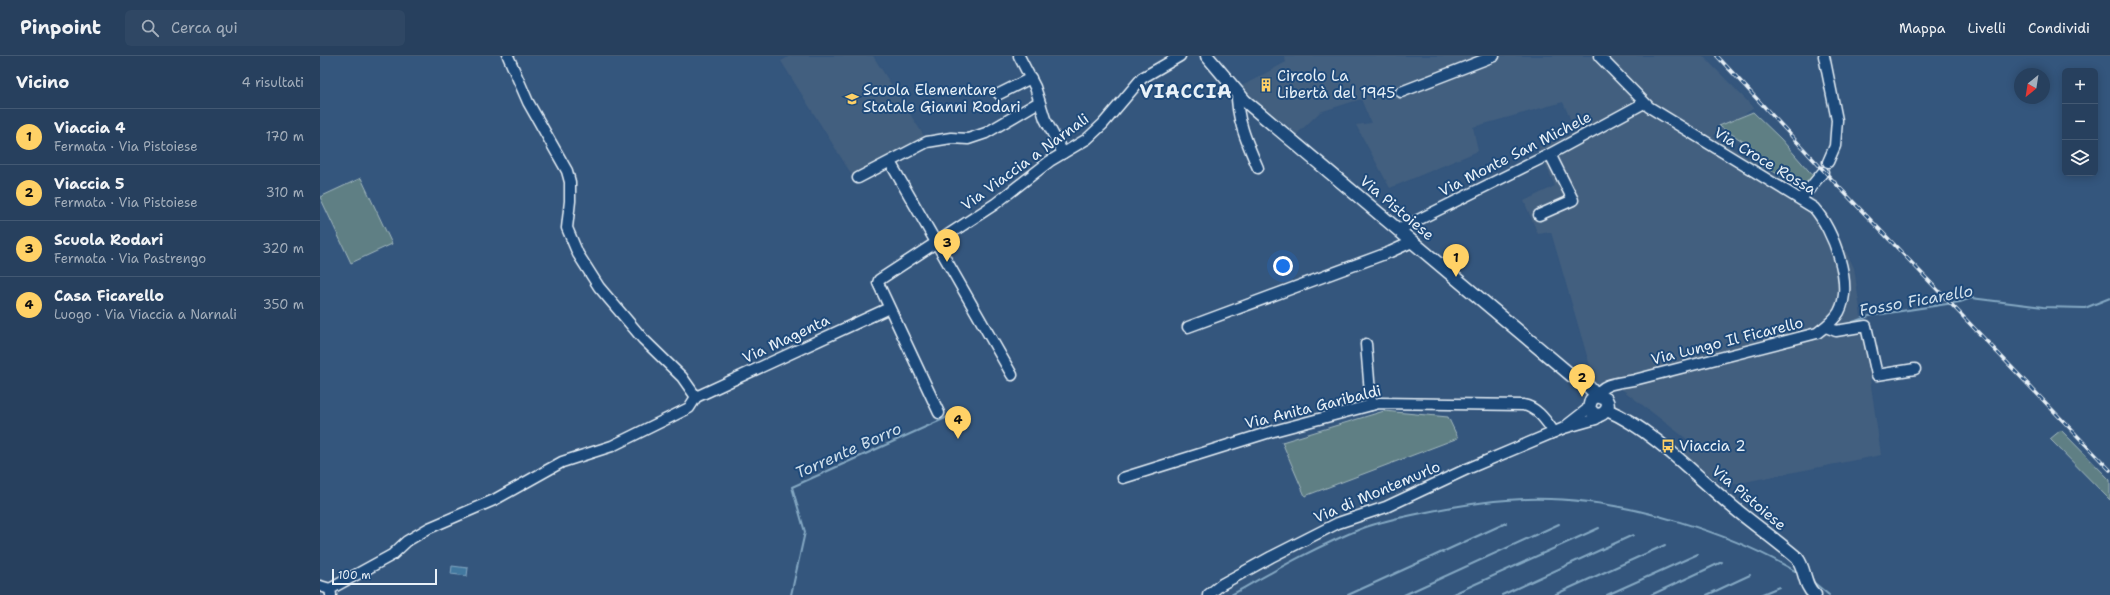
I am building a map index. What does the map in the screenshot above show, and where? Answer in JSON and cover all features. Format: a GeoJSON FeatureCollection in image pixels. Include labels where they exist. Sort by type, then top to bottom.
{"type":"FeatureCollection","features":[{"type":"Feature","properties":{"kind":"main road","name":"Via Pistoiese"},"geometry":{"type":"LineString","coordinates":[[1208,56],[1245,101],[1572,376],[1587,385],[1598,404],[1631,424],[1672,453],[1728,503],[1793,555],[1801,564],[1806,582],[1815,595]]}},
{"type":"Feature","properties":{"kind":"street"},"geometry":{"type":"LineString","coordinates":[[327,590],[392,555],[408,541],[429,528],[494,500],[562,462],[612,446],[689,408],[696,397],[682,377],[643,339],[604,292],[578,254],[567,228],[570,201],[570,182],[567,171],[528,102],[508,56]]}},
{"type":"Feature","properties":{"kind":"street"},"geometry":{"type":"LineString","coordinates":[[1019,56],[1031,78],[1045,119],[1063,153]]}},
{"type":"Feature","properties":{"kind":"street","name":"Via Viaccia a Narnali"},"geometry":{"type":"LineString","coordinates":[[940,413],[889,308],[878,283],[880,280],[1004,198],[1050,161],[1096,132],[1142,78],[1180,56]]}},
{"type":"Feature","properties":{"kind":"street"},"geometry":{"type":"LineString","coordinates":[[1401,92],[1494,56]]}},
{"type":"Feature","properties":{"kind":"street","name":"Via Croce Rossa"},"geometry":{"type":"LineString","coordinates":[[1599,56],[1644,103],[1814,208],[1834,239],[1842,271],[1844,289],[1843,300],[1839,312],[1826,327]]}},
{"type":"Feature","properties":{"kind":"street"},"geometry":{"type":"LineString","coordinates":[[1824,56],[1837,120],[1835,146],[1828,162]]}},
{"type":"Feature","properties":{"kind":"street"},"geometry":{"type":"LineString","coordinates":[[999,94],[1031,78]]}},
{"type":"Feature","properties":{"kind":"street"},"geometry":{"type":"LineString","coordinates":[[1237,91],[1236,103],[1241,127],[1258,168]]}},
{"type":"Feature","properties":{"kind":"street"},"geometry":{"type":"LineString","coordinates":[[858,178],[927,142],[951,138],[968,139],[986,133],[1039,102]]}},
{"type":"Feature","properties":{"kind":"street","name":"Via Monte San Michele"},"geometry":{"type":"LineString","coordinates":[[1398,230],[1550,154],[1644,103]]}},
{"type":"Feature","properties":{"kind":"street"},"geometry":{"type":"LineString","coordinates":[[1539,215],[1573,200],[1550,154]]}},
{"type":"Feature","properties":{"kind":"street"},"geometry":{"type":"LineString","coordinates":[[890,162],[938,242],[1012,375]]}},
{"type":"Feature","properties":{"kind":"street"},"geometry":{"type":"LineString","coordinates":[[1801,199],[1823,172]]}},
{"type":"Feature","properties":{"kind":"street"},"geometry":{"type":"LineString","coordinates":[[1188,327],[1390,252],[1412,242]]}},
{"type":"Feature","properties":{"kind":"street","name":"Via Magenta"},"geometry":{"type":"LineString","coordinates":[[696,397],[889,308]]}},
{"type":"Feature","properties":{"kind":"street","name":"Via Lungo Il Ficarello"},"geometry":{"type":"LineString","coordinates":[[1598,404],[1601,388],[1810,336],[1826,327],[1836,331],[1866,326],[1877,375],[1915,369]]}},
{"type":"Feature","properties":{"kind":"street"},"geometry":{"type":"LineString","coordinates":[[1366,344],[1371,405]]}},
{"type":"Feature","properties":{"kind":"street","name":"Via Anita Garibaldi"},"geometry":{"type":"LineString","coordinates":[[1123,478],[1270,432],[1386,402],[1523,405],[1528,406],[1559,430]]}},
{"type":"Feature","properties":{"kind":"street","name":"Via di Montemurlo"},"geometry":{"type":"LineString","coordinates":[[1208,595],[1222,584],[1258,564],[1338,523],[1386,507],[1460,472],[1559,430],[1598,404]]}},
{"type":"Feature","properties":{"kind":"shaded area","name":"Scuola Elementare Statale Gianni Rodari"},"geometry":{"type":"Polygon","coordinates":[[[790,56],[873,56],[924,136],[852,175],[781,61],[790,56]]]}},
{"type":"Feature","properties":{"kind":"shaded area"},"geometry":{"type":"Polygon","coordinates":[[[1284,56],[1703,56],[1754,108],[1713,136],[1815,200],[1827,212],[1854,268],[1881,455],[1724,486],[1679,451],[1688,440],[1610,380],[1596,387],[1580,376],[1590,366],[1551,232],[1538,234],[1524,201],[1555,186],[1538,147],[1576,132],[1563,102],[1473,127],[1478,151],[1390,188],[1356,125],[1371,123],[1361,99],[1320,112],[1297,134],[1240,87],[1286,62],[1284,56]]]}},
{"type":"Feature","properties":{"kind":"shaded area"},"geometry":{"type":"Polygon","coordinates":[[[452,566],[468,568],[467,576],[451,574],[452,566]]]}},
{"type":"Feature","properties":{"kind":"green space"},"geometry":{"type":"Polygon","coordinates":[[[1753,112],[1781,139],[1815,178],[1805,190],[1750,158],[1755,149],[1719,126],[1753,112]]]}},
{"type":"Feature","properties":{"kind":"green space"},"geometry":{"type":"Polygon","coordinates":[[[361,178],[392,244],[351,263],[320,197],[361,178]]]}},
{"type":"Feature","properties":{"kind":"green space"},"geometry":{"type":"Polygon","coordinates":[[[1384,411],[1448,417],[1458,438],[1305,496],[1282,442],[1384,411]]]}},
{"type":"Feature","properties":{"kind":"green space"},"geometry":{"type":"Polygon","coordinates":[[[2061,430],[2110,480],[2110,500],[2050,439],[2061,430]]]}},
{"type":"Feature","properties":{"kind":"waterway","name":"Fosso Ficarello"},"geometry":{"type":"LineString","coordinates":[[1845,325],[1869,316],[1960,302],[1971,298],[2043,307],[2085,308],[2110,298]]}},
{"type":"Feature","properties":{"kind":"waterway","name":"Torrente Borro"},"geometry":{"type":"LineString","coordinates":[[791,595],[805,532],[792,487],[950,416]]}},
{"type":"Feature","properties":{"kind":"waterway"},"geometry":{"type":"LineString","coordinates":[[1231,595],[1312,551],[1363,528],[1385,521],[1454,507],[1518,499],[1581,501],[1613,506],[1680,522],[1744,545],[1800,574]]}},
{"type":"Feature","properties":{"kind":"waterway"},"geometry":{"type":"LineString","coordinates":[[1348,595],[1506,523]]}},
{"type":"Feature","properties":{"kind":"waterway"},"geometry":{"type":"LineString","coordinates":[[1404,595],[1559,524]]}},
{"type":"Feature","properties":{"kind":"waterway"},"geometry":{"type":"LineString","coordinates":[[1451,595],[1599,528]]}},
{"type":"Feature","properties":{"kind":"waterway"},"geometry":{"type":"LineString","coordinates":[[1502,595],[1633,535]]}},
{"type":"Feature","properties":{"kind":"waterway"},"geometry":{"type":"LineString","coordinates":[[1554,595],[1665,545]]}},
{"type":"Feature","properties":{"kind":"waterway"},"geometry":{"type":"LineString","coordinates":[[1607,595],[1698,554]]}},
{"type":"Feature","properties":{"kind":"waterway"},"geometry":{"type":"LineString","coordinates":[[1651,595],[1722,562]]}},
{"type":"Feature","properties":{"kind":"waterway"},"geometry":{"type":"LineString","coordinates":[[1707,595],[1750,575]]}},
{"type":"Feature","properties":{"kind":"waterway"},"geometry":{"type":"LineString","coordinates":[[1812,581],[1829,595]]}},
{"type":"Feature","properties":{"kind":"waterway"},"geometry":{"type":"LineString","coordinates":[[1760,595],[1779,587]]}},
{"type":"Feature","properties":{"kind":"railway"},"geometry":{"type":"LineString","coordinates":[[1717,56],[1839,187],[2110,470]]}},
{"type":"Feature","properties":{"kind":"place","name":"Circolo La Libertà del 1945"},"geometry":{"type":"Point","coordinates":[1266,85]}},
{"type":"Feature","properties":{"kind":"place","name":"Scuola Elementare Statale Gianni Rodari"},"geometry":{"type":"Point","coordinates":[852,99]}},
{"type":"Feature","properties":{"kind":"place","name":"Scuola Rodari"},"geometry":{"type":"Point","coordinates":[947,262]}},
{"type":"Feature","properties":{"kind":"place","name":"Viaccia 4"},"geometry":{"type":"Point","coordinates":[1456,277]}},
{"type":"Feature","properties":{"kind":"place","name":"Viaccia 5"},"geometry":{"type":"Point","coordinates":[1582,397]}},
{"type":"Feature","properties":{"kind":"place","name":"Casa Ficarello"},"geometry":{"type":"Point","coordinates":[958,439]}},
{"type":"Feature","properties":{"kind":"place","name":"Viaccia 2"},"geometry":{"type":"Point","coordinates":[1668,446]}},
{"type":"Feature","properties":{"kind":"district","name":"VIACCIA"},"geometry":{"type":"Point","coordinates":[1186,91]}}]}
